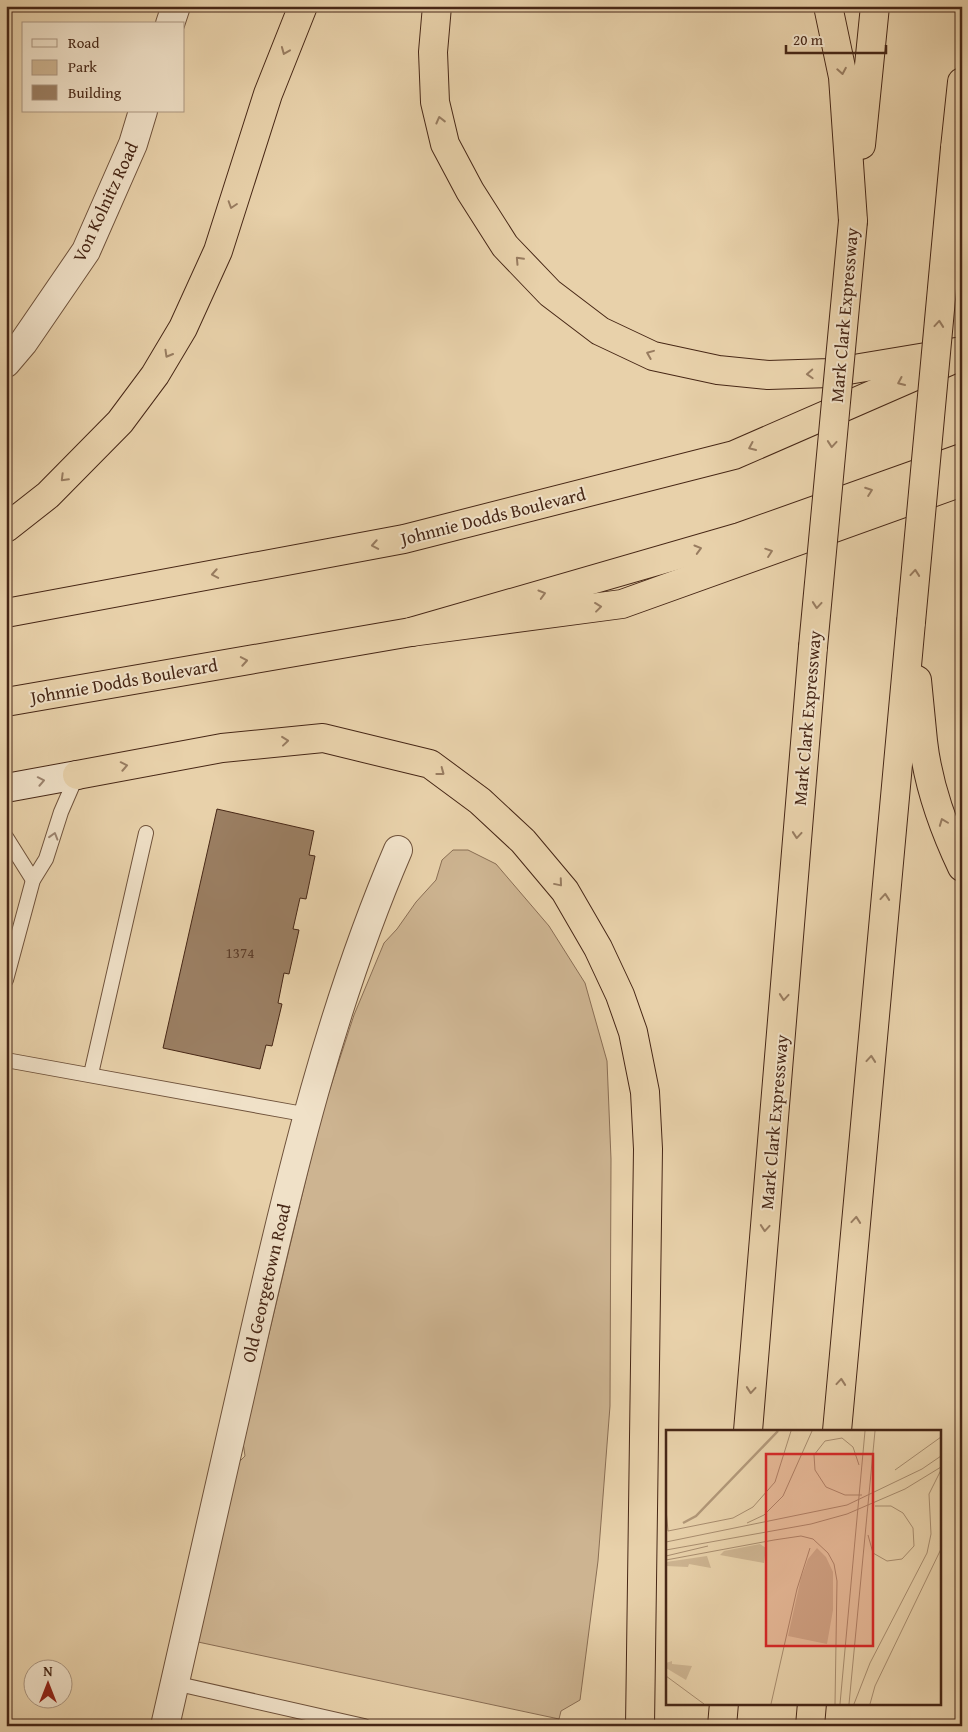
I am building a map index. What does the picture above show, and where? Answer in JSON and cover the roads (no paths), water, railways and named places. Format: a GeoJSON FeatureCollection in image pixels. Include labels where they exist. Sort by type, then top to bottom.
{"type":"FeatureCollection","features":[{"type":"Feature","properties":{"kind":"highway"},"geometry":{"type":"LineString","coordinates":[[6,528],[48,495],[120,422],[155,375],[178,336],[218,251],[268,94],[303,6]]}},
{"type":"Feature","properties":{"kind":"highway"},"geometry":{"type":"LineString","coordinates":[[437,6],[433,52],[435,102],[445,144],[470,191],[506,246],[550,293],[600,331],[653,356],[718,370],[768,375],[830,373],[962,351]]}},
{"type":"Feature","properties":{"kind":"highway"},"geometry":{"type":"LineString","coordinates":[[828,6],[843,77],[853,221]]}},
{"type":"Feature","properties":{"kind":"highway","name":"Mark Clark Expressway"},"geometry":{"type":"LineString","coordinates":[[748,1430],[813,646],[875,6]]}},
{"type":"Feature","properties":{"kind":"highway"},"geometry":{"type":"LineString","coordinates":[[836,1430],[962,82]]}},
{"type":"Feature","properties":{"kind":"highway","name":"Johnnie Dodds Boulevard"},"geometry":{"type":"LineString","coordinates":[[6,613],[404,539],[734,455],[962,356]]}},
{"type":"Feature","properties":{"kind":"highway","name":"Johnnie Dodds Boulevard"},"geometry":{"type":"LineString","coordinates":[[6,702],[411,632],[740,537],[962,458]]}},
{"type":"Feature","properties":{"kind":"highway"},"geometry":{"type":"LineString","coordinates":[[411,632],[622,604],[962,482]]}},
{"type":"Feature","properties":{"kind":"highway"},"geometry":{"type":"LineString","coordinates":[[911,622],[923,743],[940,817],[962,866]]}},
{"type":"Feature","properties":{"kind":"highway"},"geometry":{"type":"LineString","coordinates":[[76,775],[222,748],[323,738],[341,742],[430,764],[480,801],[523,841],[565,890],[598,948],[620,995],[633,1032],[645,1092],[648,1150],[640,1726]]}},
{"type":"Feature","properties":{"kind":"highway"},"geometry":{"type":"LineString","coordinates":[[722,1726],[724,1704]]}},
{"type":"Feature","properties":{"kind":"highway"},"geometry":{"type":"LineString","coordinates":[[810,1726],[812,1704]]}},
{"type":"Feature","properties":{"kind":"street"},"geometry":{"type":"LineString","coordinates":[[171,22],[176,6]]}},
{"type":"Feature","properties":{"kind":"street","name":"Von Kolnitz Road"},"geometry":{"type":"LineString","coordinates":[[6,363],[23,343],[86,251],[133,144],[143,112]]}},
{"type":"Feature","properties":{"kind":"street"},"geometry":{"type":"LineString","coordinates":[[6,788],[76,775]]}},
{"type":"Feature","properties":{"kind":"street","name":"Old Georgetown Road"},"geometry":{"type":"LineString","coordinates":[[164,1726],[281,1217],[333,1025],[379,896],[398,850]]}},
{"type":"Feature","properties":{"kind":"lane"},"geometry":{"type":"LineString","coordinates":[[6,980],[33,880],[46,859],[61,812],[76,775]]}},
{"type":"Feature","properties":{"kind":"lane"},"geometry":{"type":"LineString","coordinates":[[91,1074],[146,833]]}},
{"type":"Feature","properties":{"kind":"lane"},"geometry":{"type":"LineString","coordinates":[[6,837],[33,880]]}},
{"type":"Feature","properties":{"kind":"lane"},"geometry":{"type":"LineString","coordinates":[[6,1060],[309,1115]]}},
{"type":"Feature","properties":{"kind":"lane"},"geometry":{"type":"LineString","coordinates":[[174,1683],[364,1726]]}}]}
